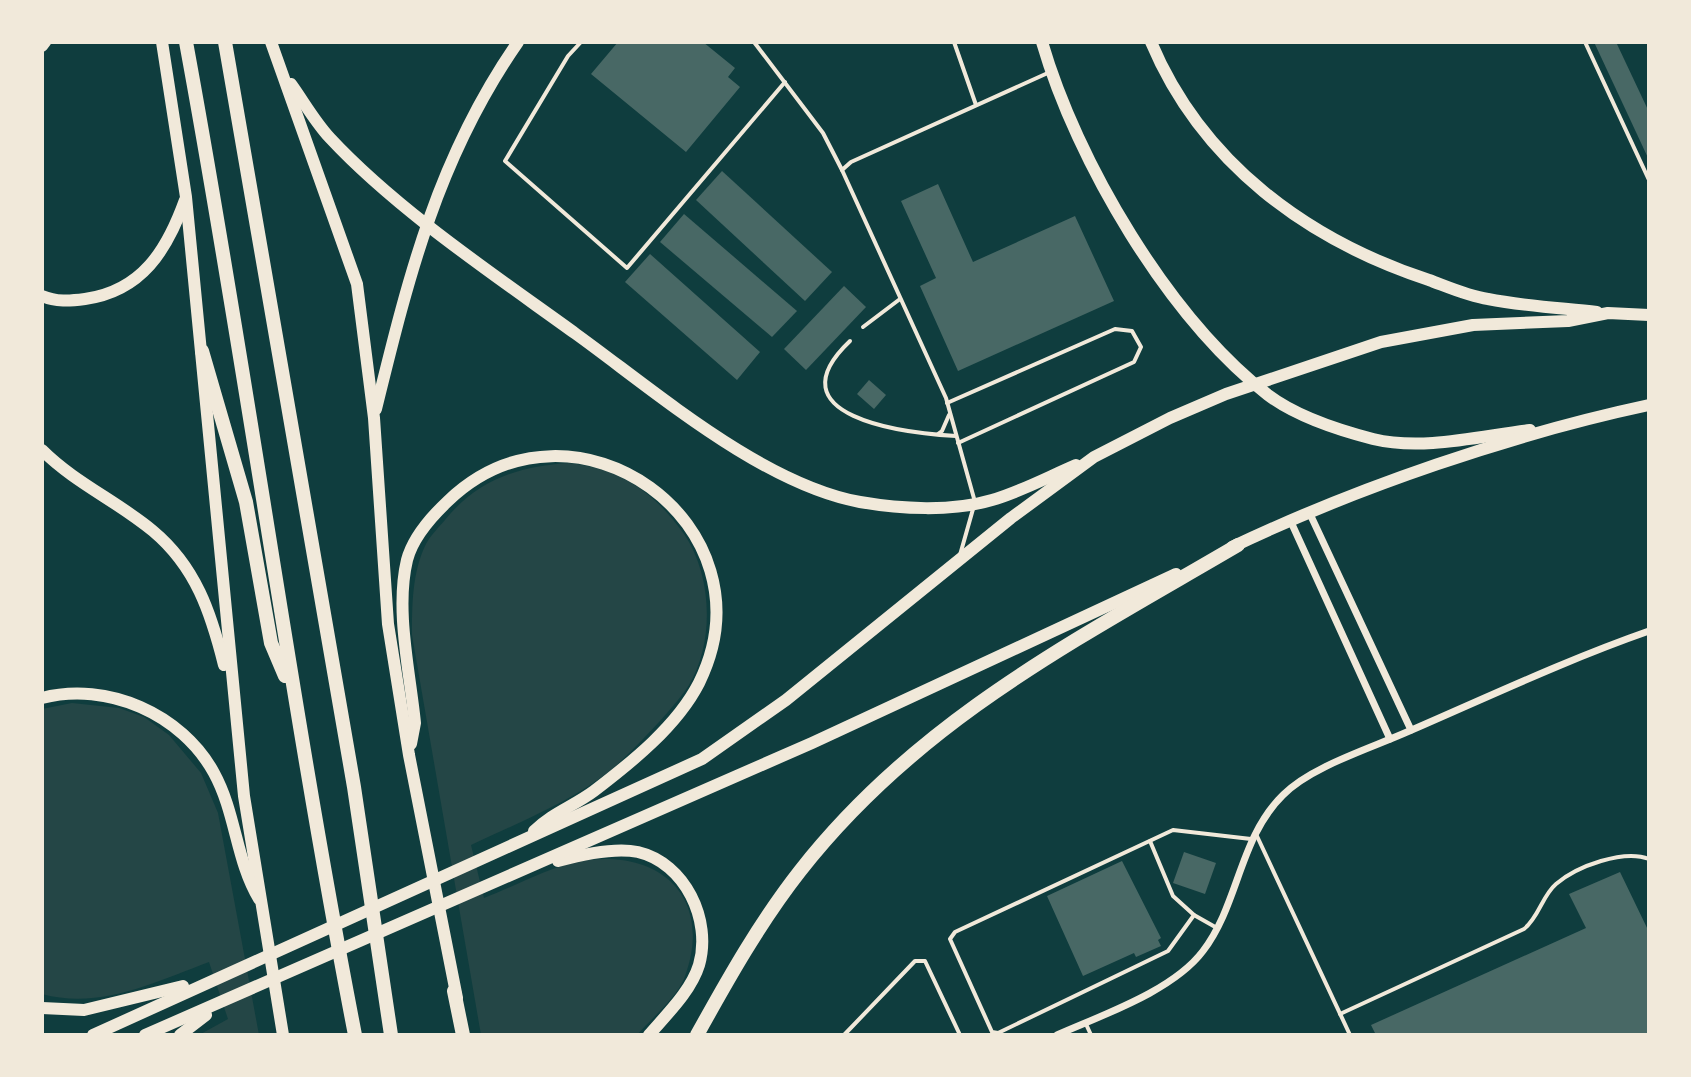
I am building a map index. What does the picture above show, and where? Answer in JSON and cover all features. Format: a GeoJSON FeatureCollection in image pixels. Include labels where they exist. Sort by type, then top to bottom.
{"type":"FeatureCollection","features":[{"type":"Feature","properties":{"kind":"highway"},"geometry":{"type":"LineString","coordinates":[[186,42],[219,216],[293,696],[355,1035]]}},
{"type":"Feature","properties":{"kind":"highway"},"geometry":{"type":"LineString","coordinates":[[225,42],[354,787],[391,1035]]}},
{"type":"Feature","properties":{"kind":"highway"},"geometry":{"type":"LineString","coordinates":[[202,351],[246,502],[271,643],[293,696]]}},
{"type":"Feature","properties":{"kind":"highway"},"geometry":{"type":"LineString","coordinates":[[697,1035],[736,966],[800,871],[906,759],[983,697],[1023,671],[1238,545]]}},
{"type":"Feature","properties":{"kind":"highway"},"geometry":{"type":"LineString","coordinates":[[454,991],[463,1035]]}},
{"type":"Feature","properties":{"kind":"main road"},"geometry":{"type":"LineString","coordinates":[[162,42],[186,197],[244,796],[283,1035]]}},
{"type":"Feature","properties":{"kind":"main road"},"geometry":{"type":"LineString","coordinates":[[271,42],[357,284],[374,418],[388,624],[409,755],[454,991],[471,1035]]}},
{"type":"Feature","properties":{"kind":"main road"},"geometry":{"type":"LineString","coordinates":[[374,418],[412,265],[447,169],[468,122],[518,42]]}},
{"type":"Feature","properties":{"kind":"main road"},"geometry":{"type":"LineString","coordinates":[[1042,42],[1080,147],[1131,236],[1216,345],[1268,394],[1298,414],[1375,439],[1418,443],[1559,426]]}},
{"type":"Feature","properties":{"kind":"main road"},"geometry":{"type":"LineString","coordinates":[[1151,42],[1188,113],[1218,152],[1254,187],[1337,243],[1405,272],[1485,299],[1649,315]]}},
{"type":"Feature","properties":{"kind":"main road"},"geometry":{"type":"LineString","coordinates":[[282,72],[328,136],[394,195],[473,259],[662,396],[778,472],[827,494],[889,506],[991,500],[1094,457],[1170,418],[1226,394],[1381,342],[1441,330],[1568,321],[1608,313]]}},
{"type":"Feature","properties":{"kind":"main road"},"geometry":{"type":"LineString","coordinates":[[42,296],[68,301],[125,289],[154,263],[172,236],[186,197]]}},
{"type":"Feature","properties":{"kind":"main road"},"geometry":{"type":"LineString","coordinates":[[145,1035],[1030,644],[1310,514],[1438,466],[1559,426],[1649,405]]}},
{"type":"Feature","properties":{"kind":"main road"},"geometry":{"type":"LineString","coordinates":[[42,450],[80,482],[154,532],[189,572],[211,610],[233,703]]}},
{"type":"Feature","properties":{"kind":"main road"},"geometry":{"type":"LineString","coordinates":[[409,755],[415,723],[403,588],[408,557],[422,528],[472,478],[517,460],[563,456],[596,459],[626,470],[658,489],[694,534],[711,576],[714,640],[699,682],[665,729],[592,793],[550,815],[526,838]]}},
{"type":"Feature","properties":{"kind":"main road"},"geometry":{"type":"LineString","coordinates":[[93,1035],[702,759],[786,700],[1094,457]]}},
{"type":"Feature","properties":{"kind":"main road"},"geometry":{"type":"LineString","coordinates":[[42,698],[95,694],[134,703],[157,715],[198,749],[215,774],[233,821],[246,877],[263,905]]}},
{"type":"Feature","properties":{"kind":"main road"},"geometry":{"type":"LineString","coordinates":[[520,871],[580,855],[637,852],[665,865],[686,886],[701,917],[699,964],[692,982],[649,1035]]}},
{"type":"Feature","properties":{"kind":"main road"},"geometry":{"type":"LineString","coordinates":[[42,1008],[56,1011],[108,1006],[214,978]]}},
{"type":"Feature","properties":{"kind":"main road"},"geometry":{"type":"LineString","coordinates":[[180,1035],[222,1003]]}},
{"type":"Feature","properties":{"kind":"street"},"geometry":{"type":"LineString","coordinates":[[1310,514],[1411,730]]}},
{"type":"Feature","properties":{"kind":"street"},"geometry":{"type":"LineString","coordinates":[[1291,522],[1390,739]]}},
{"type":"Feature","properties":{"kind":"street"},"geometry":{"type":"LineString","coordinates":[[1057,1035],[1178,976],[1204,950],[1217,928],[1253,836],[1287,791],[1390,739],[1545,670],[1649,631]]}},
{"type":"Feature","properties":{"kind":"lane"},"geometry":{"type":"LineString","coordinates":[[581,42],[568,56],[505,161],[627,268],[785,82]]}},
{"type":"Feature","properties":{"kind":"lane"},"geometry":{"type":"LineString","coordinates":[[754,42],[823,133],[947,403],[975,502],[959,561]]}},
{"type":"Feature","properties":{"kind":"lane"},"geometry":{"type":"LineString","coordinates":[[954,42],[976,105]]}},
{"type":"Feature","properties":{"kind":"lane"},"geometry":{"type":"LineString","coordinates":[[1585,42],[1649,180]]}},
{"type":"Feature","properties":{"kind":"lane"},"geometry":{"type":"LineString","coordinates":[[842,170],[851,162],[1051,72]]}},
{"type":"Feature","properties":{"kind":"lane"},"geometry":{"type":"LineString","coordinates":[[863,327],[900,299]]}},
{"type":"Feature","properties":{"kind":"lane"},"geometry":{"type":"LineString","coordinates":[[947,403],[1115,329],[1132,331],[1141,347],[1134,362],[958,443]]}},
{"type":"Feature","properties":{"kind":"lane"},"geometry":{"type":"LineString","coordinates":[[850,341],[830,366],[823,388],[832,402],[879,426],[904,433],[956,436]]}},
{"type":"Feature","properties":{"kind":"lane"},"geometry":{"type":"LineString","coordinates":[[935,435],[942,431],[950,413]]}},
{"type":"Feature","properties":{"kind":"lane"},"geometry":{"type":"LineString","coordinates":[[1194,915],[1168,951],[998,1033],[992,1032],[950,939],[955,932],[1173,830],[1253,836],[1350,1035]]}},
{"type":"Feature","properties":{"kind":"lane"},"geometry":{"type":"LineString","coordinates":[[1150,841],[1173,896],[1194,915],[1217,928]]}},
{"type":"Feature","properties":{"kind":"lane"},"geometry":{"type":"LineString","coordinates":[[1340,1014],[1524,929],[1538,914],[1556,884],[1565,879],[1620,854],[1635,854],[1649,859]]}},
{"type":"Feature","properties":{"kind":"lane"},"geometry":{"type":"LineString","coordinates":[[844,1035],[915,961],[925,961],[960,1035]]}},
{"type":"Feature","properties":{"kind":"lane"},"geometry":{"type":"LineString","coordinates":[[1085,1022],[1091,1035]]}},
{"type":"Feature","properties":{"kind":"shaded area"},"geometry":{"type":"Polygon","coordinates":[[[569,463],[605,471],[635,485],[661,506],[684,534],[693,550],[705,588],[707,608],[703,649],[683,694],[611,770],[561,802],[471,845],[484,898],[575,862],[605,859],[631,862],[654,870],[672,883],[685,901],[692,923],[692,949],[680,986],[637,1035],[481,1035],[412,635],[415,577],[428,541],[457,506],[471,495],[485,485],[516,472],[569,463]]]}},
{"type":"Feature","properties":{"kind":"shaded area"},"geometry":{"type":"Polygon","coordinates":[[[72,703],[119,708],[144,717],[169,735],[201,773],[218,813],[259,1035],[199,1035],[228,1019],[209,962],[127,992],[85,999],[42,994],[42,709],[72,703]]]}},
{"type":"Feature","properties":{"kind":"building"},"geometry":{"type":"Polygon","coordinates":[[[618,42],[703,42],[735,68],[728,77],[740,87],[686,152],[591,74],[618,42]]]}},
{"type":"Feature","properties":{"kind":"building"},"geometry":{"type":"Polygon","coordinates":[[[1594,42],[1616,42],[1649,112],[1649,160],[1594,42]]]}},
{"type":"Feature","properties":{"kind":"building"},"geometry":{"type":"Polygon","coordinates":[[[722,171],[832,272],[805,301],[696,200],[722,171]]]}},
{"type":"Feature","properties":{"kind":"building"},"geometry":{"type":"Polygon","coordinates":[[[938,184],[973,262],[1075,216],[1114,301],[958,371],[920,286],[936,278],[901,201],[938,184]]]}},
{"type":"Feature","properties":{"kind":"building"},"geometry":{"type":"Polygon","coordinates":[[[684,214],[797,311],[772,337],[660,242],[684,214]]]}},
{"type":"Feature","properties":{"kind":"building"},"geometry":{"type":"Polygon","coordinates":[[[650,254],[760,352],[737,380],[625,282],[650,254]]]}},
{"type":"Feature","properties":{"kind":"building"},"geometry":{"type":"Polygon","coordinates":[[[844,286],[866,307],[806,370],[784,349],[844,286]]]}},
{"type":"Feature","properties":{"kind":"building"},"geometry":{"type":"Polygon","coordinates":[[[869,380],[886,395],[874,409],[857,394],[869,380]]]}},
{"type":"Feature","properties":{"kind":"building"},"geometry":{"type":"Polygon","coordinates":[[[1184,852],[1216,863],[1205,894],[1173,883],[1184,852]]]}},
{"type":"Feature","properties":{"kind":"building"},"geometry":{"type":"Polygon","coordinates":[[[1122,861],[1161,938],[1158,940],[1161,946],[1136,957],[1134,953],[1083,976],[1047,896],[1122,861]]]}},
{"type":"Feature","properties":{"kind":"building"},"geometry":{"type":"Polygon","coordinates":[[[1620,872],[1649,932],[1649,1035],[1376,1035],[1371,1025],[1586,928],[1569,894],[1620,872]]]}}]}
